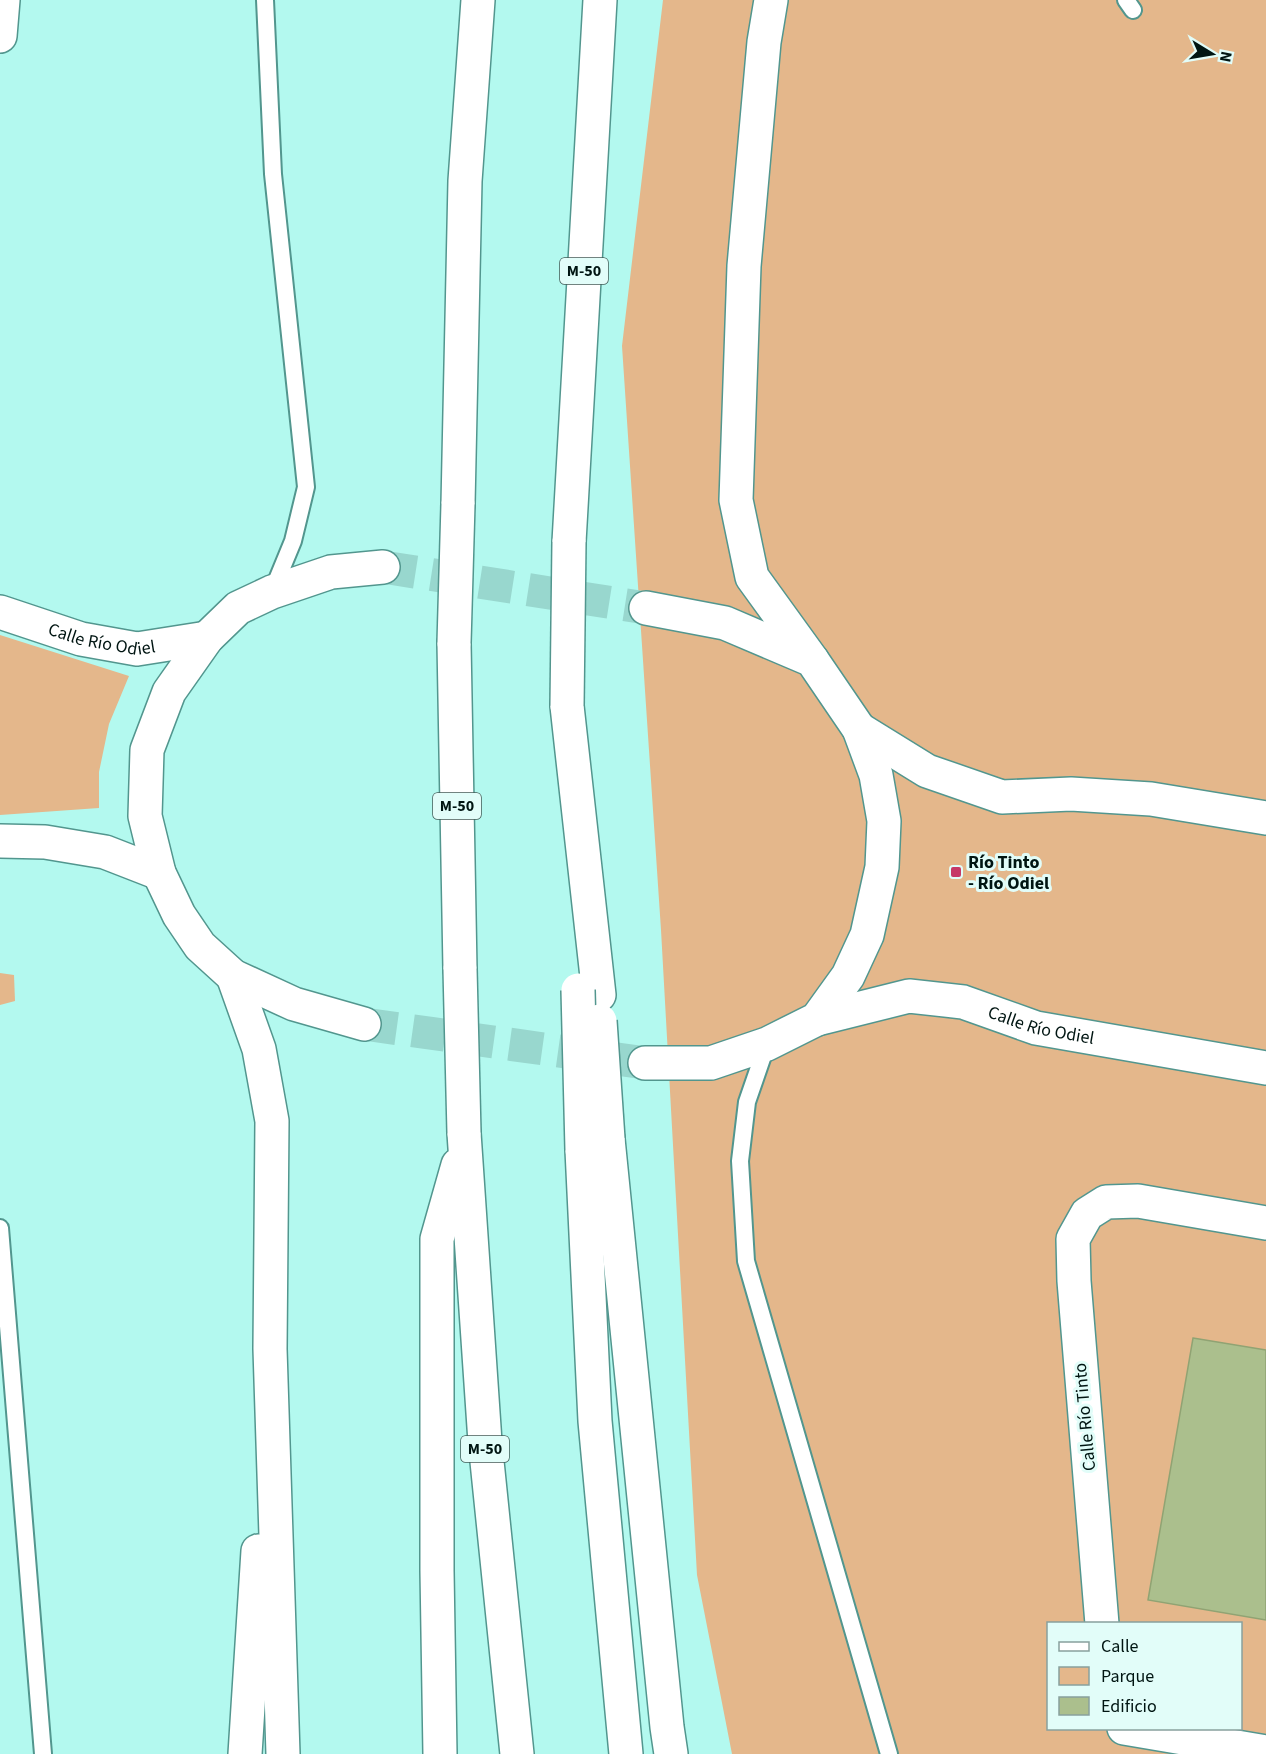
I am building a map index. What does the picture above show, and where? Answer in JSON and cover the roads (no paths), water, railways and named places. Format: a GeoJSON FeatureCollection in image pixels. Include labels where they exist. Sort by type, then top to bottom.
{"type":"FeatureCollection","features":[{"type":"Feature","properties":{"kind":"main road"},"geometry":{"type":"LineString","coordinates":[[0,36],[3,0]]}},
{"type":"Feature","properties":{"kind":"main road","name":"M-50"},"geometry":{"type":"LineString","coordinates":[[478,0],[465,181],[454,644],[464,1138],[485,1442],[517,1754]]}},
{"type":"Feature","properties":{"kind":"main road","name":"M-50"},"geometry":{"type":"LineString","coordinates":[[600,0],[569,542],[567,706],[595,1145],[595,1421],[626,1754]]}},
{"type":"Feature","properties":{"kind":"main road"},"geometry":{"type":"LineString","coordinates":[[771,0],[764,42],[744,266],[736,500],[752,577],[859,729],[876,775],[884,821],[882,867],[867,935],[848,976],[818,1019]]}},
{"type":"Feature","properties":{"kind":"main road"},"geometry":{"type":"LineString","coordinates":[[364,1024],[294,1004],[233,976],[200,946],[179,915],[159,873],[145,816],[147,750],[169,692],[207,638],[238,608],[272,592],[331,572],[382,567]]}},
{"type":"Feature","properties":{"kind":"main road"},"geometry":{"type":"LineString","coordinates":[[646,608],[725,623],[812,660]]}},
{"type":"Feature","properties":{"kind":"main road","name":"Calle Río Odiel"},"geometry":{"type":"LineString","coordinates":[[0,612],[81,639],[137,649],[207,638]]}},
{"type":"Feature","properties":{"kind":"main road"},"geometry":{"type":"LineString","coordinates":[[859,729],[927,771],[1002,796],[1071,794],[1151,798],[1266,818]]}},
{"type":"Feature","properties":{"kind":"main road"},"geometry":{"type":"LineString","coordinates":[[0,841],[45,842],[105,852],[159,873]]}},
{"type":"Feature","properties":{"kind":"main road"},"geometry":{"type":"LineString","coordinates":[[233,976],[259,1049],[272,1122],[270,1349],[283,1754]]}},
{"type":"Feature","properties":{"kind":"main road","name":"Calle Río Odiel"},"geometry":{"type":"LineString","coordinates":[[645,1063],[711,1063],[766,1044],[818,1019],[909,996],[963,1002],[1036,1028],[1266,1068]]}},
{"type":"Feature","properties":{"kind":"main road"},"geometry":{"type":"LineString","coordinates":[[440,1754],[437,1571],[437,1239],[464,1138]]}},
{"type":"Feature","properties":{"kind":"main road"},"geometry":{"type":"LineString","coordinates":[[595,1145],[671,1754]]}},
{"type":"Feature","properties":{"kind":"main road","name":"Calle Río Tinto"},"geometry":{"type":"LineString","coordinates":[[1102,1622],[1074,1281],[1073,1239],[1087,1214],[1106,1202],[1138,1201],[1266,1223]]}},
{"type":"Feature","properties":{"kind":"main road"},"geometry":{"type":"LineString","coordinates":[[245,1754],[270,1349]]}},
{"type":"Feature","properties":{"kind":"main road"},"geometry":{"type":"LineString","coordinates":[[1111,1730],[1114,1754]]}},
{"type":"Feature","properties":{"kind":"main road"},"geometry":{"type":"LineString","coordinates":[[1136,1730],[1266,1752]]}},
{"type":"Feature","properties":{"kind":"lane"},"geometry":{"type":"LineString","coordinates":[[266,0],[273,174],[306,487],[293,541],[272,592]]}},
{"type":"Feature","properties":{"kind":"lane"},"geometry":{"type":"LineString","coordinates":[[766,1044],[747,1102],[740,1161],[746,1261],[889,1754]]}},
{"type":"Feature","properties":{"kind":"lane"},"geometry":{"type":"LineString","coordinates":[[0,1228],[43,1754]]}},
{"type":"Feature","properties":{"kind":"tunnel"},"geometry":{"type":"LineString","coordinates":[[383,567],[646,608]]}},
{"type":"Feature","properties":{"kind":"tunnel"},"geometry":{"type":"LineString","coordinates":[[364,1024],[645,1063]]}},
{"type":"Feature","properties":{"kind":"place","name":"Río Tinto - Río Odiel"},"geometry":{"type":"Point","coordinates":[956,872]}}]}
